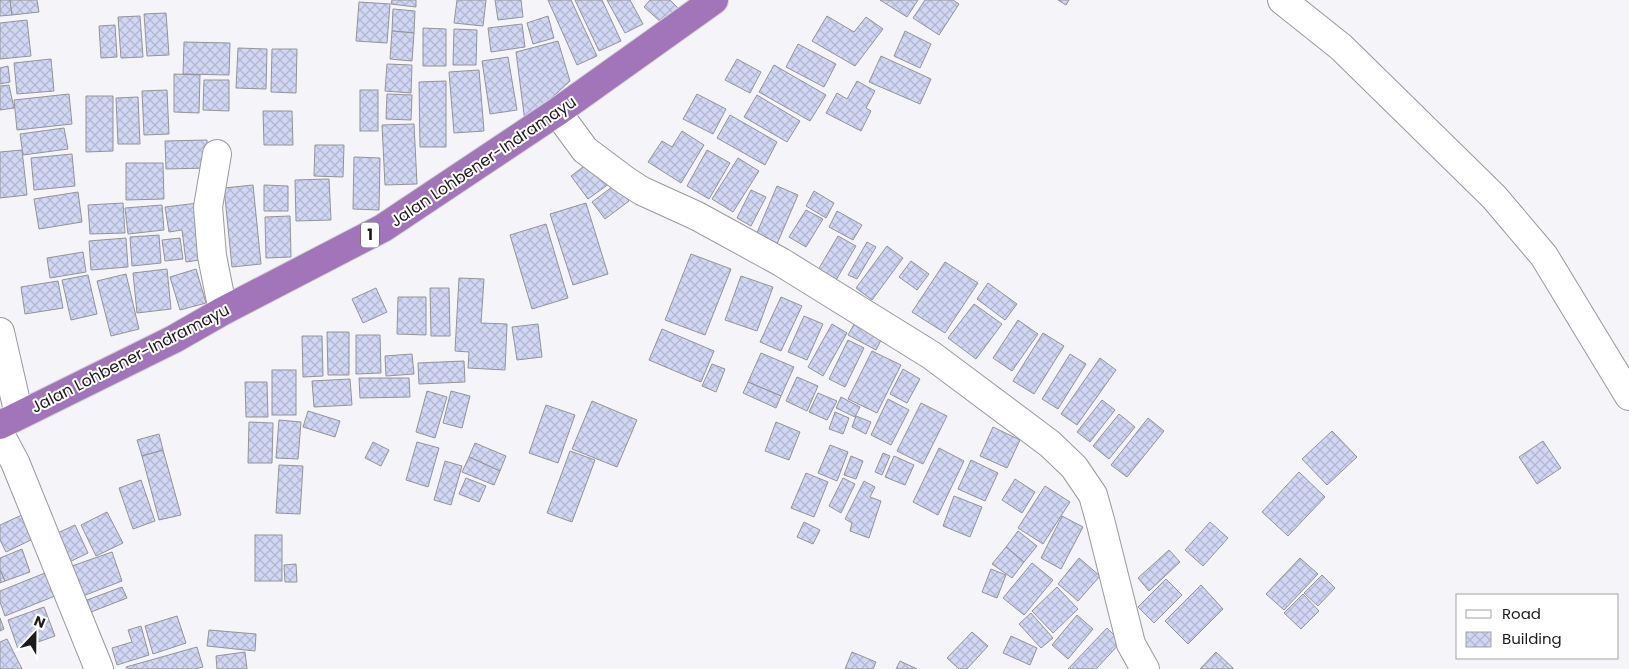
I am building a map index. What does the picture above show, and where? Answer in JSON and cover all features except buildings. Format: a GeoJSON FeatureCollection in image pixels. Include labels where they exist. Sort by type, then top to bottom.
{"type":"FeatureCollection","features":[{"type":"Feature","properties":{"kind":"highway","name":"Jalan Lohbener-Indramayu"},"geometry":{"type":"LineString","coordinates":[[8,446],[174,338],[383,228],[562,120],[714,0]]}},
{"type":"Feature","properties":{"kind":"street"},"geometry":{"type":"LineString","coordinates":[[1282,0],[1341,47],[1494,197],[1544,256],[1629,396]]}},
{"type":"Feature","properties":{"kind":"street"},"geometry":{"type":"LineString","coordinates":[[562,120],[584,150],[625,180],[642,191],[697,216],[781,262],[931,355],[1012,414],[1056,449],[1074,467],[1093,495],[1131,644],[1145,669]]}},
{"type":"Feature","properties":{"kind":"street"},"geometry":{"type":"LineString","coordinates":[[217,154],[208,207],[212,256],[224,311]]}},
{"type":"Feature","properties":{"kind":"street"},"geometry":{"type":"LineString","coordinates":[[0,332],[8,446],[99,669]]}}]}
